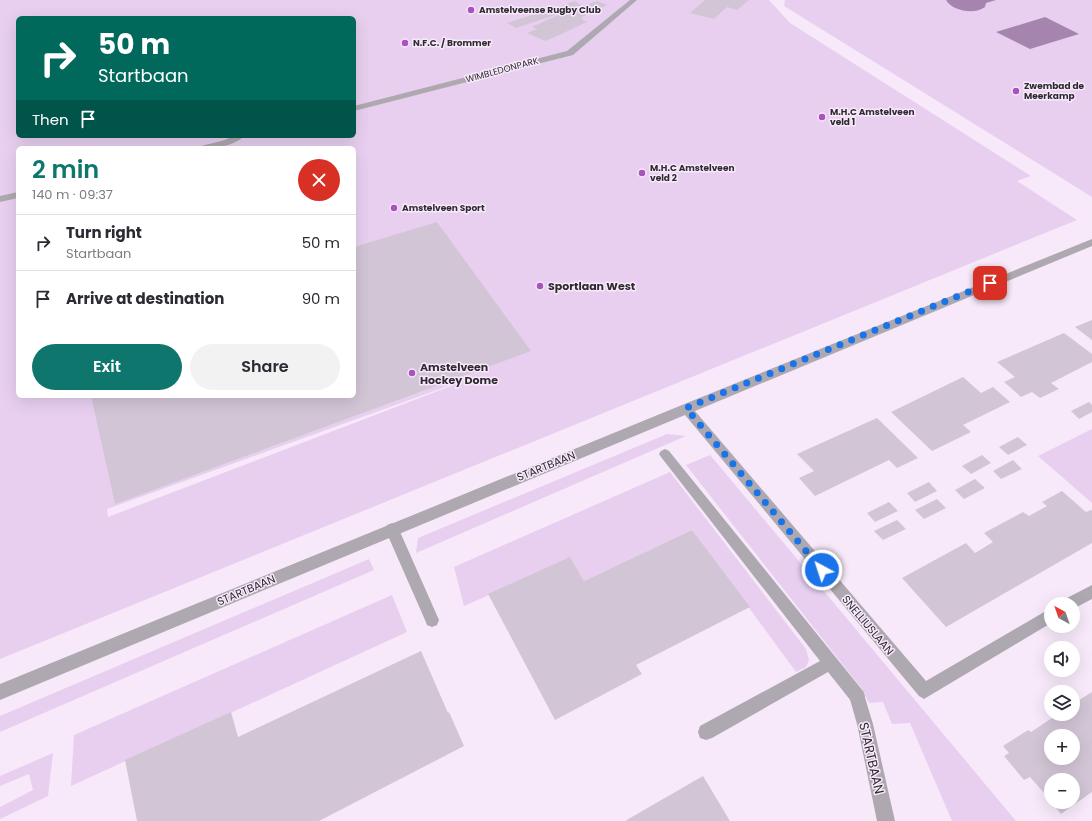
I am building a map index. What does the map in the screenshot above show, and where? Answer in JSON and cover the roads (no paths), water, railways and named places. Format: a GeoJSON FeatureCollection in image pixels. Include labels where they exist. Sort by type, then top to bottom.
{"type":"FeatureCollection","features":[{"type":"Feature","properties":{"kind":"street","name":"WIMBLEDONPARK"},"geometry":{"type":"LineString","coordinates":[[356,108],[570,53],[634,0]]}},
{"type":"Feature","properties":{"kind":"street"},"geometry":{"type":"LineString","coordinates":[[212,146],[228,142],[236,138]]}},
{"type":"Feature","properties":{"kind":"street"},"geometry":{"type":"LineString","coordinates":[[0,199],[16,195]]}},
{"type":"Feature","properties":{"kind":"street","name":"STARTBAAN"},"geometry":{"type":"LineString","coordinates":[[0,692],[392,529],[1092,242]]}},
{"type":"Feature","properties":{"kind":"street","name":"SNELLIUSLAAN"},"geometry":{"type":"LineString","coordinates":[[686,408],[924,692],[1044,620]]}},
{"type":"Feature","properties":{"kind":"street"},"geometry":{"type":"LineString","coordinates":[[665,454],[830,663],[706,732]]}},
{"type":"Feature","properties":{"kind":"street"},"geometry":{"type":"LineString","coordinates":[[392,529],[432,620]]}},
{"type":"Feature","properties":{"kind":"street"},"geometry":{"type":"LineString","coordinates":[[1080,598],[1092,591]]}},
{"type":"Feature","properties":{"kind":"street","name":"STARTBAAN"},"geometry":{"type":"LineString","coordinates":[[830,663],[857,696],[865,724],[886,821]]}},
{"type":"Feature","properties":{"kind":"place","name":"Amstelveense Rugby Club"},"geometry":{"type":"Point","coordinates":[471,10]}},
{"type":"Feature","properties":{"kind":"place","name":"N.F.C. / Brommer"},"geometry":{"type":"Point","coordinates":[405,43]}},
{"type":"Feature","properties":{"kind":"place","name":"Zwembad de Meerkamp"},"geometry":{"type":"Point","coordinates":[1016,91]}},
{"type":"Feature","properties":{"kind":"place","name":"M.H.C Amstelveen veld 1"},"geometry":{"type":"Point","coordinates":[822,117]}},
{"type":"Feature","properties":{"kind":"place","name":"M.H.C Amstelveen veld 2"},"geometry":{"type":"Point","coordinates":[642,173]}},
{"type":"Feature","properties":{"kind":"place","name":"Amstelveen Sport"},"geometry":{"type":"Point","coordinates":[394,208]}},
{"type":"Feature","properties":{"kind":"place","name":"Sportlaan West"},"geometry":{"type":"Point","coordinates":[540,286]}},
{"type":"Feature","properties":{"kind":"place","name":"Amstelveen Hockey Dome"},"geometry":{"type":"Point","coordinates":[412,373]}}]}
